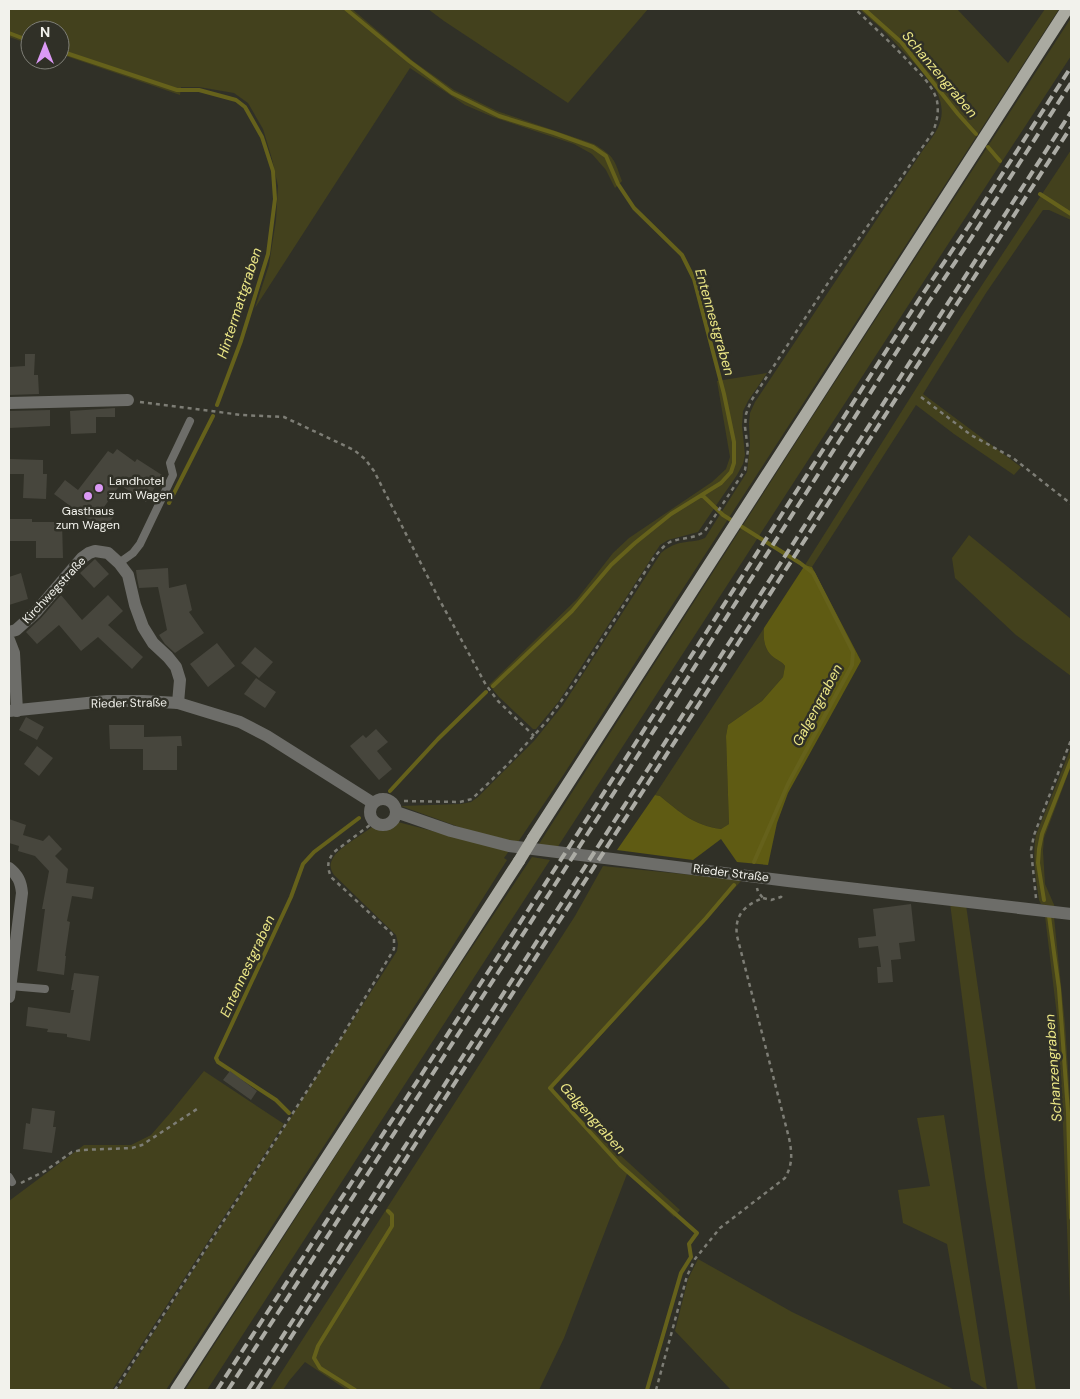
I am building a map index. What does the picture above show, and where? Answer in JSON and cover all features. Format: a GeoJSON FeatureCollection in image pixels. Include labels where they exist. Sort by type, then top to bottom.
{"type":"FeatureCollection","features":[{"type":"Feature","properties":{"kind":"main road"},"geometry":{"type":"LineString","coordinates":[[176,1390],[1067,9]]}},
{"type":"Feature","properties":{"kind":"street"},"geometry":{"type":"LineString","coordinates":[[9,403],[128,400]]}},
{"type":"Feature","properties":{"kind":"street","name":"Kirchwegstraße"},"geometry":{"type":"LineString","coordinates":[[9,632],[16,630],[35,613],[88,553],[95,551],[108,553],[119,563]]}},
{"type":"Feature","properties":{"kind":"street"},"geometry":{"type":"LineString","coordinates":[[119,563],[128,575],[135,605],[143,627],[153,643],[176,667],[180,680],[178,703]]}},
{"type":"Feature","properties":{"kind":"street"},"geometry":{"type":"LineString","coordinates":[[9,640],[14,654],[13,711]]}},
{"type":"Feature","properties":{"kind":"street","name":"Rieder Straße"},"geometry":{"type":"LineString","coordinates":[[13,711],[107,701],[178,703],[240,722],[267,736],[373,803],[376,800],[388,800],[395,809],[451,831],[509,846],[1071,914]]}},
{"type":"Feature","properties":{"kind":"street"},"geometry":{"type":"LineString","coordinates":[[373,803],[370,814],[374,822],[378,824],[387,824],[393,819],[395,809]]}},
{"type":"Feature","properties":{"kind":"street"},"geometry":{"type":"LineString","coordinates":[[9,868],[21,881],[22,893],[9,991]]}},
{"type":"Feature","properties":{"kind":"lane"},"geometry":{"type":"LineString","coordinates":[[119,563],[133,553],[140,544],[174,475],[170,463],[190,421]]}},
{"type":"Feature","properties":{"kind":"lane"},"geometry":{"type":"LineString","coordinates":[[9,991],[45,989]]}},
{"type":"Feature","properties":{"kind":"path"},"geometry":{"type":"LineString","coordinates":[[395,809],[401,801],[460,802],[472,799],[509,763],[547,721],[575,682],[662,547],[671,542],[698,536],[705,531],[744,470],[748,450],[745,427],[746,414],[751,402],[828,283],[933,132],[937,122],[937,99],[930,86],[886,37],[855,9]]}},
{"type":"Feature","properties":{"kind":"path"},"geometry":{"type":"LineString","coordinates":[[921,397],[971,435],[1013,458],[1071,504]]}},
{"type":"Feature","properties":{"kind":"path"},"geometry":{"type":"LineString","coordinates":[[128,400],[224,413],[284,417],[354,450],[365,458],[374,471],[439,599],[486,685],[498,701],[534,736]]}},
{"type":"Feature","properties":{"kind":"path"},"geometry":{"type":"LineString","coordinates":[[1037,909],[1031,850],[1034,835],[1071,740]]}},
{"type":"Feature","properties":{"kind":"path"},"geometry":{"type":"LineString","coordinates":[[115,1390],[335,1046],[394,949],[394,938],[391,934],[331,877],[328,869],[329,858],[334,852],[374,822]]}},
{"type":"Feature","properties":{"kind":"path"},"geometry":{"type":"LineString","coordinates":[[756,876],[758,892],[763,898]]}},
{"type":"Feature","properties":{"kind":"path"},"geometry":{"type":"LineString","coordinates":[[656,1390],[686,1276],[695,1259],[720,1228],[785,1178],[790,1169],[792,1157],[790,1138],[736,926],[741,913],[751,902],[763,898],[771,900],[781,897],[788,881]]}},
{"type":"Feature","properties":{"kind":"path"},"geometry":{"type":"LineString","coordinates":[[10,1179],[21,1183],[72,1152],[132,1148],[142,1145],[197,1109]]}},
{"type":"Feature","properties":{"kind":"shaded area"},"geometry":{"type":"Polygon","coordinates":[[[9,9],[352,9],[413,61],[454,90],[497,111],[594,144],[613,159],[622,181],[615,188],[606,170],[592,154],[574,144],[493,117],[465,105],[410,68],[255,308],[269,265],[276,220],[278,186],[263,129],[248,103],[234,93],[199,87],[181,87],[180,95],[70,57],[70,20],[20,20],[20,41],[9,37],[9,9]]]}},
{"type":"Feature","properties":{"kind":"shaded area"},"geometry":{"type":"Polygon","coordinates":[[[428,9],[648,9],[568,103],[428,9]]]}},
{"type":"Feature","properties":{"kind":"shaded area"},"geometry":{"type":"Polygon","coordinates":[[[859,9],[957,9],[1008,63],[1045,9],[1059,9],[564,774],[518,842],[473,832],[401,806],[461,804],[471,802],[478,797],[534,741],[563,705],[661,553],[677,544],[705,538],[747,472],[750,444],[750,413],[755,402],[940,124],[942,109],[933,83],[882,29],[859,9]]]}},
{"type":"Feature","properties":{"kind":"shaded area"},"geometry":{"type":"Polygon","coordinates":[[[1071,18],[1071,56],[557,848],[539,844],[811,419],[1071,18]]]}},
{"type":"Feature","properties":{"kind":"shaded area"},"geometry":{"type":"Polygon","coordinates":[[[1071,150],[1071,220],[1049,210],[1043,210],[986,293],[923,394],[1021,467],[1014,475],[954,434],[916,405],[812,567],[805,565],[961,317],[1071,150]]]}},
{"type":"Feature","properties":{"kind":"shaded area"},"geometry":{"type":"Polygon","coordinates":[[[767,373],[743,411],[742,426],[745,455],[737,475],[698,532],[668,540],[660,545],[559,701],[536,729],[533,729],[489,685],[577,599],[613,553],[629,538],[712,482],[726,469],[730,457],[717,381],[767,373]]]}},
{"type":"Feature","properties":{"kind":"shaded area"},"geometry":{"type":"Polygon","coordinates":[[[969,535],[1071,619],[1071,676],[1016,635],[955,578],[952,558],[969,535]]]}},
{"type":"Feature","properties":{"kind":"shaded area"},"geometry":{"type":"Polygon","coordinates":[[[805,565],[812,567],[861,661],[788,793],[777,823],[768,865],[737,862],[721,839],[693,860],[617,850],[655,795],[660,796],[674,808],[703,825],[721,829],[729,824],[726,736],[728,725],[762,701],[783,677],[785,666],[767,650],[764,628],[805,565]]]}},
{"type":"Feature","properties":{"kind":"shaded area"},"geometry":{"type":"Polygon","coordinates":[[[764,628],[767,650],[785,666],[783,677],[762,701],[728,725],[726,736],[729,824],[721,829],[703,825],[674,808],[660,796],[655,795],[764,628]]]}},
{"type":"Feature","properties":{"kind":"shaded area"},"geometry":{"type":"Polygon","coordinates":[[[1071,748],[1071,766],[1044,838],[1045,884],[1055,907],[1041,904],[1039,900],[1034,851],[1036,835],[1071,748]]]}},
{"type":"Feature","properties":{"kind":"shaded area"},"geometry":{"type":"Polygon","coordinates":[[[398,822],[509,851],[504,858],[507,860],[166,1390],[117,1390],[397,951],[396,935],[334,875],[331,866],[334,856],[339,851],[372,827],[386,829],[398,822]]]}},
{"type":"Feature","properties":{"kind":"shaded area"},"geometry":{"type":"Polygon","coordinates":[[[532,857],[550,860],[207,1390],[185,1390],[409,1042],[532,857]]]}},
{"type":"Feature","properties":{"kind":"shaded area"},"geometry":{"type":"Polygon","coordinates":[[[603,866],[742,880],[554,1087],[554,1094],[680,1210],[674,1217],[631,1175],[627,1174],[564,1338],[539,1390],[347,1390],[305,1362],[283,1390],[270,1390],[575,916],[603,866]]]}},
{"type":"Feature","properties":{"kind":"shaded area"},"geometry":{"type":"Polygon","coordinates":[[[950,903],[966,905],[1036,1390],[1018,1390],[985,1177],[950,903]]]}},
{"type":"Feature","properties":{"kind":"shaded area"},"geometry":{"type":"Polygon","coordinates":[[[1045,916],[1054,917],[1065,1024],[1071,1114],[1071,1330],[1057,1016],[1045,916]]]}},
{"type":"Feature","properties":{"kind":"shaded area"},"geometry":{"type":"Polygon","coordinates":[[[204,1071],[284,1124],[112,1390],[9,1390],[9,1201],[84,1145],[131,1145],[151,1135],[204,1071]]]}},
{"type":"Feature","properties":{"kind":"shaded area"},"geometry":{"type":"Polygon","coordinates":[[[944,1115],[987,1390],[971,1380],[947,1244],[903,1223],[898,1190],[930,1186],[917,1118],[944,1115]]]}},
{"type":"Feature","properties":{"kind":"shaded area"},"geometry":{"type":"Polygon","coordinates":[[[698,1259],[792,1312],[955,1390],[731,1390],[675,1331],[688,1279],[698,1259]]]}},
{"type":"Feature","properties":{"kind":"building"},"geometry":{"type":"Polygon","coordinates":[[[25,354],[35,354],[34,375],[38,375],[39,394],[9,395],[9,367],[25,366],[25,354]]]}},
{"type":"Feature","properties":{"kind":"building"},"geometry":{"type":"Polygon","coordinates":[[[115,408],[115,417],[96,417],[96,433],[71,434],[70,411],[115,408]]]}},
{"type":"Feature","properties":{"kind":"building"},"geometry":{"type":"Polygon","coordinates":[[[50,410],[50,426],[9,428],[9,411],[50,410]]]}},
{"type":"Feature","properties":{"kind":"building","name":"Landhotel zum Wagen"},"geometry":{"type":"Polygon","coordinates":[[[117,449],[135,462],[137,459],[162,475],[146,502],[120,485],[104,507],[115,515],[103,530],[54,494],[65,480],[78,490],[108,451],[113,454],[117,449]]]}},
{"type":"Feature","properties":{"kind":"building"},"geometry":{"type":"Polygon","coordinates":[[[9,459],[43,460],[43,474],[47,474],[46,499],[23,498],[24,474],[9,474],[9,459]]]}},
{"type":"Feature","properties":{"kind":"building"},"geometry":{"type":"Polygon","coordinates":[[[9,519],[32,519],[32,522],[62,522],[63,558],[36,558],[36,541],[9,541],[9,519]]]}},
{"type":"Feature","properties":{"kind":"building"},"geometry":{"type":"Polygon","coordinates":[[[95,559],[109,574],[94,588],[80,573],[95,559]]]}},
{"type":"Feature","properties":{"kind":"building"},"geometry":{"type":"Polygon","coordinates":[[[168,568],[169,588],[186,584],[192,610],[189,612],[204,633],[175,653],[159,635],[167,630],[158,587],[139,588],[136,570],[168,568]]]}},
{"type":"Feature","properties":{"kind":"building"},"geometry":{"type":"Polygon","coordinates":[[[21,573],[28,599],[9,605],[9,577],[21,573]]]}},
{"type":"Feature","properties":{"kind":"building"},"geometry":{"type":"Polygon","coordinates":[[[61,595],[82,620],[108,595],[123,611],[108,625],[143,657],[132,669],[98,637],[81,651],[59,625],[37,644],[26,632],[61,595]]]}},
{"type":"Feature","properties":{"kind":"building"},"geometry":{"type":"Polygon","coordinates":[[[217,643],[235,666],[208,687],[190,664],[217,643]]]}},
{"type":"Feature","properties":{"kind":"building"},"geometry":{"type":"Polygon","coordinates":[[[255,647],[273,662],[259,678],[241,663],[255,647]]]}},
{"type":"Feature","properties":{"kind":"building"},"geometry":{"type":"Polygon","coordinates":[[[256,678],[276,692],[265,708],[244,694],[256,678]]]}},
{"type":"Feature","properties":{"kind":"building"},"geometry":{"type":"Polygon","coordinates":[[[26,717],[44,727],[37,740],[19,730],[26,717]]]}},
{"type":"Feature","properties":{"kind":"building"},"geometry":{"type":"Polygon","coordinates":[[[109,725],[144,725],[144,737],[181,736],[182,746],[177,746],[177,770],[143,770],[143,749],[110,749],[109,725]]]}},
{"type":"Feature","properties":{"kind":"building"},"geometry":{"type":"Polygon","coordinates":[[[376,729],[388,742],[377,751],[392,769],[379,780],[350,746],[363,735],[366,738],[376,729]]]}},
{"type":"Feature","properties":{"kind":"building"},"geometry":{"type":"Polygon","coordinates":[[[37,746],[53,758],[39,776],[24,764],[37,746]]]}},
{"type":"Feature","properties":{"kind":"building"},"geometry":{"type":"Polygon","coordinates":[[[9,819],[26,825],[23,835],[43,841],[49,835],[62,849],[55,856],[68,869],[66,883],[94,887],[92,899],[72,896],[67,921],[70,922],[64,975],[37,971],[45,909],[42,909],[49,871],[35,856],[18,851],[19,846],[9,843],[9,819]]]}},
{"type":"Feature","properties":{"kind":"building"},"geometry":{"type":"Polygon","coordinates":[[[911,904],[915,941],[899,943],[901,959],[891,960],[893,982],[878,983],[877,967],[881,967],[878,946],[859,948],[858,938],[876,936],[873,909],[911,904]]]}},
{"type":"Feature","properties":{"kind":"building"},"geometry":{"type":"Polygon","coordinates":[[[74,973],[99,976],[90,1041],[67,1037],[67,1034],[47,1032],[48,1029],[26,1026],[28,1007],[70,1013],[74,990],[71,990],[74,973]]]}},
{"type":"Feature","properties":{"kind":"building"},"geometry":{"type":"Polygon","coordinates":[[[230,1071],[257,1091],[251,1100],[223,1080],[230,1071]]]}},
{"type":"Feature","properties":{"kind":"building"},"geometry":{"type":"Polygon","coordinates":[[[32,1108],[55,1111],[53,1127],[56,1127],[52,1153],[23,1149],[26,1123],[30,1124],[32,1108]]]}},
{"type":"Feature","properties":{"kind":"waterway","name":"Entennestgraben"},"geometry":{"type":"LineString","coordinates":[[346,9],[409,61],[452,93],[499,116],[593,147],[606,156],[618,184],[634,208],[682,255],[694,279],[724,394],[734,442],[734,463],[731,472],[721,483],[671,514],[635,543],[611,565],[572,611],[493,686]]}},
{"type":"Feature","properties":{"kind":"waterway","name":"Schanzengraben"},"geometry":{"type":"LineString","coordinates":[[864,9],[901,42],[976,134]]}},
{"type":"Feature","properties":{"kind":"waterway","name":"Hintermattgraben"},"geometry":{"type":"LineString","coordinates":[[9,33],[20,37]]}},
{"type":"Feature","properties":{"kind":"waterway","name":"Hintermattgraben"},"geometry":{"type":"LineString","coordinates":[[70,54],[177,90],[199,90],[236,100],[245,107],[262,137],[273,171],[275,199],[268,254],[241,341],[217,405]]}},
{"type":"Feature","properties":{"kind":"waterway","name":"Schanzengraben"},"geometry":{"type":"LineString","coordinates":[[988,147],[1000,161]]}},
{"type":"Feature","properties":{"kind":"waterway","name":"Schanzengraben"},"geometry":{"type":"LineString","coordinates":[[1040,194],[1071,214]]}},
{"type":"Feature","properties":{"kind":"waterway","name":"Hintermattgraben"},"geometry":{"type":"LineString","coordinates":[[169,503],[213,416]]}},
{"type":"Feature","properties":{"kind":"waterway","name":"Galgengraben"},"geometry":{"type":"LineString","coordinates":[[702,495],[723,515],[813,573],[853,652],[852,665],[788,784],[754,862]]}},
{"type":"Feature","properties":{"kind":"waterway","name":"Entennestgraben"},"geometry":{"type":"LineString","coordinates":[[390,791],[438,739],[486,692]]}},
{"type":"Feature","properties":{"kind":"waterway","name":"Schanzengraben"},"geometry":{"type":"LineString","coordinates":[[1044,900],[1038,863],[1039,849],[1042,834],[1071,760]]}},
{"type":"Feature","properties":{"kind":"waterway","name":"Entennestgraben"},"geometry":{"type":"LineString","coordinates":[[289,1113],[276,1100],[218,1062],[216,1058],[291,897],[303,864],[314,852],[359,818]]}},
{"type":"Feature","properties":{"kind":"waterway","name":"Galgengraben"},"geometry":{"type":"LineString","coordinates":[[647,1390],[681,1273],[691,1257],[689,1244],[697,1233],[620,1165],[550,1088],[734,885]]}},
{"type":"Feature","properties":{"kind":"waterway","name":"Schanzengraben"},"geometry":{"type":"LineString","coordinates":[[1049,916],[1059,989],[1068,1112],[1071,1218]]}},
{"type":"Feature","properties":{"kind":"waterway","name":"Entennestgraben"},"geometry":{"type":"LineString","coordinates":[[355,1390],[320,1368],[314,1358],[318,1346],[392,1226],[392,1215],[388,1211]]}},
{"type":"Feature","properties":{"kind":"railway"},"geometry":{"type":"LineString","coordinates":[[217,1390],[571,844],[920,298],[1071,67]]}},
{"type":"Feature","properties":{"kind":"railway"},"geometry":{"type":"LineString","coordinates":[[228,1390],[1071,83]]}},
{"type":"Feature","properties":{"kind":"railway"},"geometry":{"type":"LineString","coordinates":[[248,1390],[1071,112]]}},
{"type":"Feature","properties":{"kind":"railway"},"geometry":{"type":"LineString","coordinates":[[257,1390],[1071,127]]}},
{"type":"Feature","properties":{"kind":"place","name":"Landhotel zum Wagen"},"geometry":{"type":"Point","coordinates":[99,488]}},
{"type":"Feature","properties":{"kind":"place","name":"Gasthaus zum Wagen"},"geometry":{"type":"Point","coordinates":[88,496]}}]}
